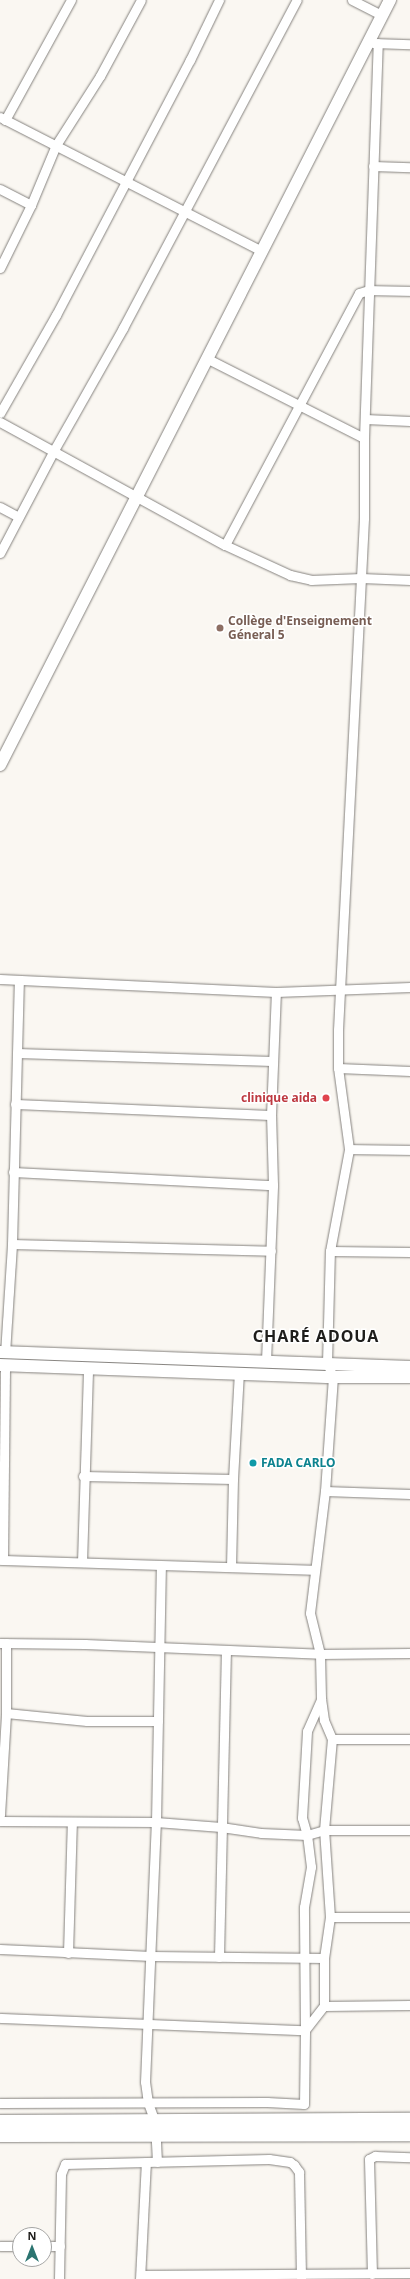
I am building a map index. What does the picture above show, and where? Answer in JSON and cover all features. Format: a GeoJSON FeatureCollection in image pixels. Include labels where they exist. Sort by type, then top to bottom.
{"type":"FeatureCollection","features":[{"type":"Feature","properties":{"kind":"highway"},"geometry":{"type":"LineString","coordinates":[[0,2134],[410,2121]]}},
{"type":"Feature","properties":{"kind":"highway"},"geometry":{"type":"LineString","coordinates":[[0,2123],[410,2133]]}},
{"type":"Feature","properties":{"kind":"street"},"geometry":{"type":"LineString","coordinates":[[71,0],[2,118],[126,180],[262,251]]}},
{"type":"Feature","properties":{"kind":"street"},"geometry":{"type":"LineString","coordinates":[[1,265],[31,204],[56,145],[100,76],[141,0]]}},
{"type":"Feature","properties":{"kind":"street"},"geometry":{"type":"LineString","coordinates":[[0,414],[56,314],[219,0]]}},
{"type":"Feature","properties":{"kind":"street"},"geometry":{"type":"LineString","coordinates":[[0,553],[54,450],[185,212],[297,0]]}},
{"type":"Feature","properties":{"kind":"street"},"geometry":{"type":"LineString","coordinates":[[352,0],[381,15]]}},
{"type":"Feature","properties":{"kind":"street"},"geometry":{"type":"LineString","coordinates":[[0,765],[206,358],[372,43],[381,15],[390,0]]}},
{"type":"Feature","properties":{"kind":"street"},"geometry":{"type":"LineString","coordinates":[[372,43],[410,44]]}},
{"type":"Feature","properties":{"kind":"street"},"geometry":{"type":"LineString","coordinates":[[305,2030],[324,2006],[324,1958],[330,1917],[324,1830],[332,1739],[324,1720],[321,1698],[320,1654],[310,1614],[325,1491],[333,1377],[327,1363],[330,1251],[349,1149],[338,1068],[364,518],[364,438],[373,166],[372,43]]}},
{"type":"Feature","properties":{"kind":"street"},"geometry":{"type":"LineString","coordinates":[[373,166],[410,167]]}},
{"type":"Feature","properties":{"kind":"street"},"geometry":{"type":"LineString","coordinates":[[0,189],[31,204]]}},
{"type":"Feature","properties":{"kind":"street"},"geometry":{"type":"LineString","coordinates":[[225,545],[359,294],[369,290],[410,291]]}},
{"type":"Feature","properties":{"kind":"street"},"geometry":{"type":"LineString","coordinates":[[206,358],[298,406],[364,438]]}},
{"type":"Feature","properties":{"kind":"street"},"geometry":{"type":"LineString","coordinates":[[365,419],[410,421]]}},
{"type":"Feature","properties":{"kind":"street"},"geometry":{"type":"LineString","coordinates":[[0,422],[137,495],[225,545],[300,579],[325,580],[361,578],[410,580]]}},
{"type":"Feature","properties":{"kind":"street"},"geometry":{"type":"LineString","coordinates":[[0,507],[19,517]]}},
{"type":"Feature","properties":{"kind":"street"},"geometry":{"type":"LineString","coordinates":[[0,979],[276,992],[410,987]]}},
{"type":"Feature","properties":{"kind":"street"},"geometry":{"type":"LineString","coordinates":[[19,980],[12,1244],[2,1352],[410,1367]]}},
{"type":"Feature","properties":{"kind":"street"},"geometry":{"type":"LineString","coordinates":[[266,1361],[274,1185],[271,1115],[276,992]]}},
{"type":"Feature","properties":{"kind":"street"},"geometry":{"type":"LineString","coordinates":[[17,1053],[272,1061]]}},
{"type":"Feature","properties":{"kind":"street"},"geometry":{"type":"LineString","coordinates":[[338,1068],[410,1071]]}},
{"type":"Feature","properties":{"kind":"street"},"geometry":{"type":"LineString","coordinates":[[15,1104],[271,1115]]}},
{"type":"Feature","properties":{"kind":"street"},"geometry":{"type":"LineString","coordinates":[[349,1149],[410,1150]]}},
{"type":"Feature","properties":{"kind":"street"},"geometry":{"type":"LineString","coordinates":[[13,1172],[274,1185]]}},
{"type":"Feature","properties":{"kind":"street"},"geometry":{"type":"LineString","coordinates":[[12,1244],[271,1251]]}},
{"type":"Feature","properties":{"kind":"street"},"geometry":{"type":"LineString","coordinates":[[330,1251],[410,1252]]}},
{"type":"Feature","properties":{"kind":"street"},"geometry":{"type":"LineString","coordinates":[[315,1570],[2,1560],[2,1365],[333,1377],[410,1378]]}},
{"type":"Feature","properties":{"kind":"street"},"geometry":{"type":"LineString","coordinates":[[82,1562],[83,1476],[88,1369]]}},
{"type":"Feature","properties":{"kind":"street"},"geometry":{"type":"LineString","coordinates":[[231,1567],[233,1479],[240,1373]]}},
{"type":"Feature","properties":{"kind":"street"},"geometry":{"type":"LineString","coordinates":[[83,1476],[233,1479]]}},
{"type":"Feature","properties":{"kind":"street"},"geometry":{"type":"LineString","coordinates":[[325,1491],[410,1494]]}},
{"type":"Feature","properties":{"kind":"street"},"geometry":{"type":"LineString","coordinates":[[157,2162],[156,2128],[148,2103],[145,2082],[156,1822],[161,1566]]}},
{"type":"Feature","properties":{"kind":"street"},"geometry":{"type":"LineString","coordinates":[[0,1815],[6,1713],[3,1643],[78,1644],[320,1654],[410,1653]]}},
{"type":"Feature","properties":{"kind":"street"},"geometry":{"type":"LineString","coordinates":[[219,1957],[226,1650]]}},
{"type":"Feature","properties":{"kind":"street"},"geometry":{"type":"LineString","coordinates":[[0,2103],[266,2102],[304,2104],[304,1907],[311,1867],[307,1835],[302,1818],[307,1731],[321,1698]]}},
{"type":"Feature","properties":{"kind":"street"},"geometry":{"type":"LineString","coordinates":[[6,1713],[87,1721],[158,1721]]}},
{"type":"Feature","properties":{"kind":"street"},"geometry":{"type":"LineString","coordinates":[[332,1739],[410,1739]]}},
{"type":"Feature","properties":{"kind":"street"},"geometry":{"type":"LineString","coordinates":[[0,1821],[156,1822],[221,1827],[261,1833],[307,1835],[324,1830],[410,1830]]}},
{"type":"Feature","properties":{"kind":"street"},"geometry":{"type":"LineString","coordinates":[[68,1952],[72,1822]]}},
{"type":"Feature","properties":{"kind":"street"},"geometry":{"type":"LineString","coordinates":[[330,1917],[410,1917]]}},
{"type":"Feature","properties":{"kind":"street"},"geometry":{"type":"LineString","coordinates":[[0,1949],[151,1956],[324,1958]]}},
{"type":"Feature","properties":{"kind":"street"},"geometry":{"type":"LineString","coordinates":[[324,2006],[410,2005]]}},
{"type":"Feature","properties":{"kind":"street"},"geometry":{"type":"LineString","coordinates":[[0,2018],[305,2030]]}},
{"type":"Feature","properties":{"kind":"street"},"geometry":{"type":"LineString","coordinates":[[372,2274],[369,2159],[376,2156],[410,2157]]}},
{"type":"Feature","properties":{"kind":"street"},"geometry":{"type":"LineString","coordinates":[[59,2279],[61,2174],[65,2164],[69,2162],[157,2162],[269,2159],[282,2160],[294,2165],[299,2172],[301,2277]]}},
{"type":"Feature","properties":{"kind":"street"},"geometry":{"type":"LineString","coordinates":[[146,2162],[140,2277],[301,2277],[410,2273]]}},
{"type":"Feature","properties":{"kind":"street"},"geometry":{"type":"LineString","coordinates":[[0,2246],[12,2246]]}},
{"type":"Feature","properties":{"kind":"street"},"geometry":{"type":"LineString","coordinates":[[52,2246],[60,2246]]}},
{"type":"Feature","properties":{"kind":"place","name":"Collège d'Enseignement Géneral 5"},"geometry":{"type":"Point","coordinates":[220,628]}},
{"type":"Feature","properties":{"kind":"place","name":"clinique aida"},"geometry":{"type":"Point","coordinates":[326,1098]}},
{"type":"Feature","properties":{"kind":"place","name":"FADA CARLO"},"geometry":{"type":"Point","coordinates":[253,1463]}},
{"type":"Feature","properties":{"kind":"district","name":"CHARÉ ADOUA"},"geometry":{"type":"Point","coordinates":[316,1336]}}]}
